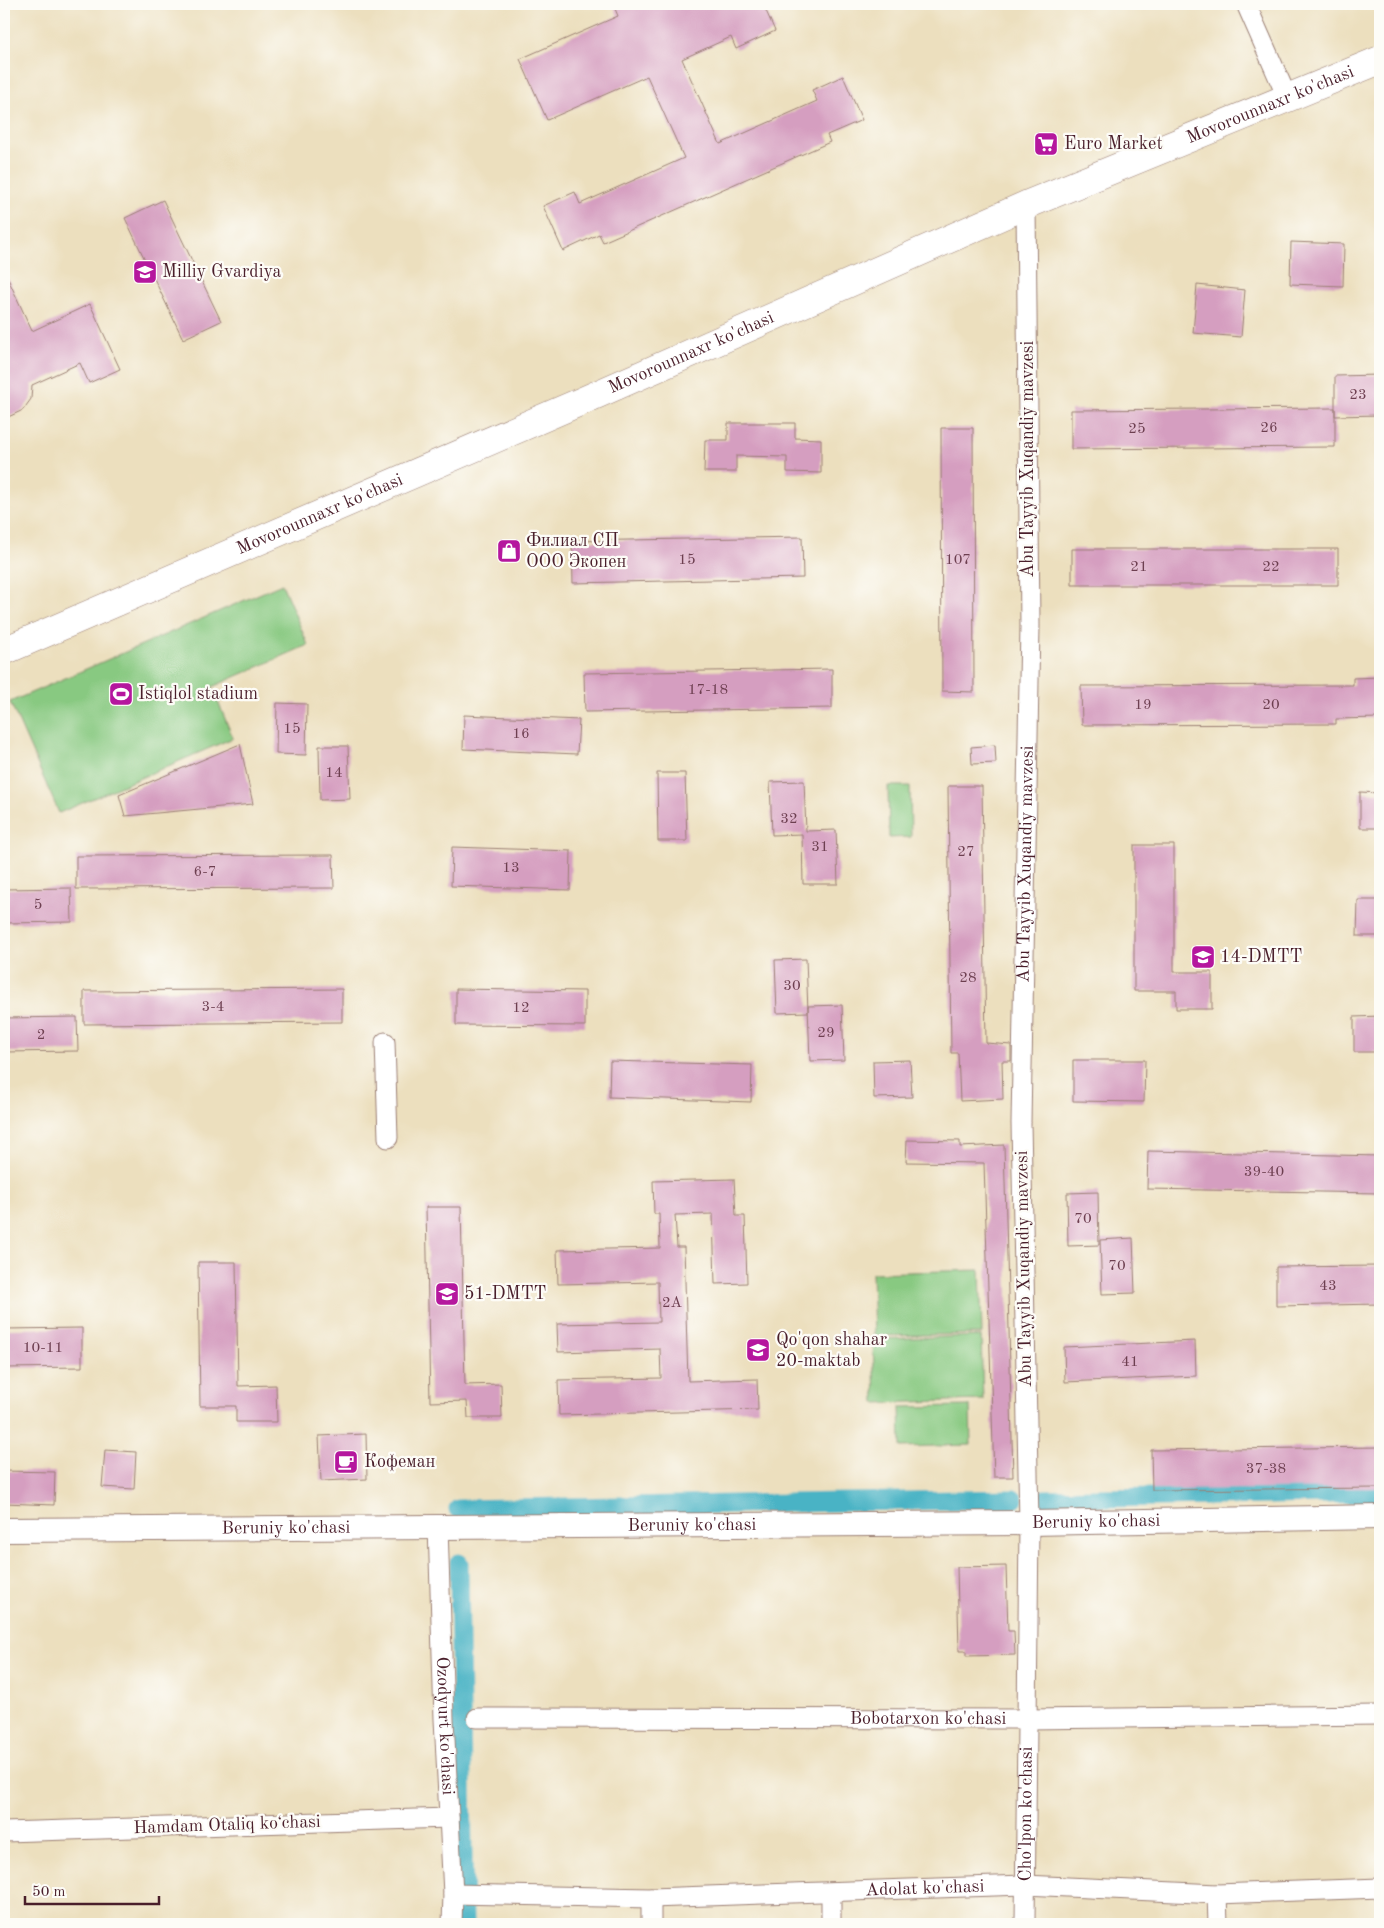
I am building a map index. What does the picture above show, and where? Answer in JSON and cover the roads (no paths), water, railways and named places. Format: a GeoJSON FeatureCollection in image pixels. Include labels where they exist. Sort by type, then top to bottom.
{"type":"FeatureCollection","features":[{"type":"Feature","properties":{"kind":"highway","name":"Movorounnaxr ko'chasi"},"geometry":{"type":"LineString","coordinates":[[4,651],[580,402],[1026,205],[1287,96],[1380,60]]}},
{"type":"Feature","properties":{"kind":"main road","name":"Beruniy ko'chasi"},"geometry":{"type":"LineString","coordinates":[[4,1530],[1029,1523],[1380,1517]]}},
{"type":"Feature","properties":{"kind":"street"},"geometry":{"type":"LineString","coordinates":[[1246,4],[1287,96]]}},
{"type":"Feature","properties":{"kind":"street","name":"Abu Tayyib Xuqandiy mavzesi"},"geometry":{"type":"LineString","coordinates":[[1026,205],[1030,635],[1021,1123],[1029,1523]]}},
{"type":"Feature","properties":{"kind":"street"},"geometry":{"type":"LineString","coordinates":[[385,1042],[388,1138]]}},
{"type":"Feature","properties":{"kind":"street","name":"Cho'lpon ko'chasi"},"geometry":{"type":"LineString","coordinates":[[1025,1924],[1029,1523]]}},
{"type":"Feature","properties":{"kind":"street","name":"Ozodyurt ko'chasi"},"geometry":{"type":"LineString","coordinates":[[438,1526],[449,1818],[461,1895],[452,1924]]}},
{"type":"Feature","properties":{"kind":"street","name":"Bobotarxon ko'chasi"},"geometry":{"type":"LineString","coordinates":[[477,1718],[1026,1719],[1380,1715]]}},
{"type":"Feature","properties":{"kind":"street","name":"Hamdam Otaliq koʻchasi"},"geometry":{"type":"LineString","coordinates":[[4,1832],[449,1818]]}},
{"type":"Feature","properties":{"kind":"street","name":"Adolat ko'chasi"},"geometry":{"type":"LineString","coordinates":[[461,1895],[651,1898],[1025,1885],[1217,1894],[1380,1888]]}},
{"type":"Feature","properties":{"kind":"street"},"geometry":{"type":"LineString","coordinates":[[831,1893],[831,1924]]}},
{"type":"Feature","properties":{"kind":"street"},"geometry":{"type":"LineString","coordinates":[[1217,1894],[1218,1924]]}},
{"type":"Feature","properties":{"kind":"street"},"geometry":{"type":"LineString","coordinates":[[651,1898],[651,1924]]}},
{"type":"Feature","properties":{"kind":"waterway"},"geometry":{"type":"LineString","coordinates":[[1044,1499],[1380,1493]]}},
{"type":"Feature","properties":{"kind":"waterway"},"geometry":{"type":"LineString","coordinates":[[458,1509],[1014,1499]]}},
{"type":"Feature","properties":{"kind":"waterway"},"geometry":{"type":"LineString","coordinates":[[459,1563],[464,1924]]}},
{"type":"Feature","properties":{"kind":"place","name":"Euro Market"},"geometry":{"type":"Point","coordinates":[1046,144]}},
{"type":"Feature","properties":{"kind":"place","name":"Milliy Gvardiya"},"geometry":{"type":"Point","coordinates":[145,272]}},
{"type":"Feature","properties":{"kind":"place","name":"Филиал СП ООО Экопен"},"geometry":{"type":"Point","coordinates":[509,551]}},
{"type":"Feature","properties":{"kind":"place","name":"Istiqlol stadium"},"geometry":{"type":"Point","coordinates":[121,694]}},
{"type":"Feature","properties":{"kind":"place","name":"14-DMTT"},"geometry":{"type":"Point","coordinates":[1203,957]}},
{"type":"Feature","properties":{"kind":"place","name":"51-DMTT"},"geometry":{"type":"Point","coordinates":[447,1294]}},
{"type":"Feature","properties":{"kind":"place","name":"Qo'qon shahar 20-maktab"},"geometry":{"type":"Point","coordinates":[758,1350]}},
{"type":"Feature","properties":{"kind":"place","name":"Кофеман"},"geometry":{"type":"Point","coordinates":[346,1462]}}]}
